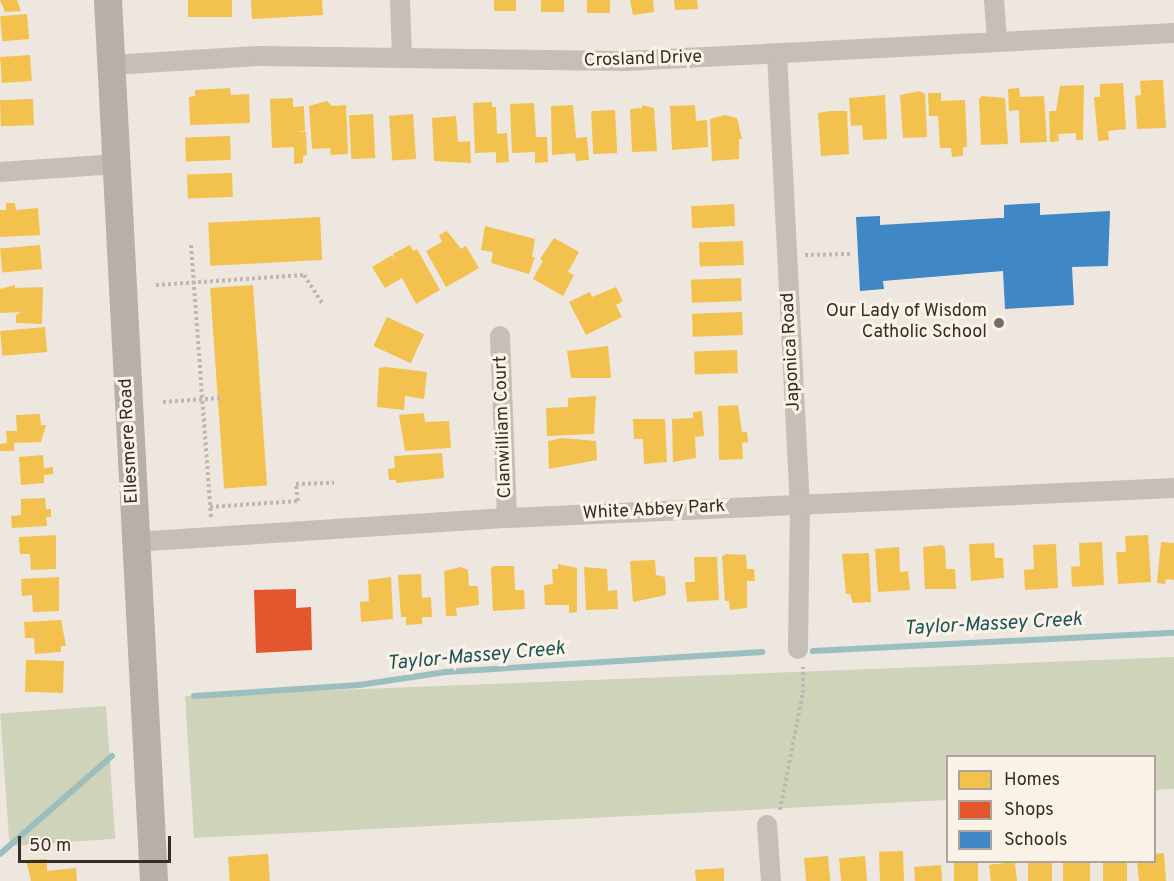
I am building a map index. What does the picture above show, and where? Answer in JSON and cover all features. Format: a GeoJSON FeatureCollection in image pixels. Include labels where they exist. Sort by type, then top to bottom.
{"type":"FeatureCollection","features":[{"type":"Feature","properties":{"kind":"main road","name":"Ellesmere Road"},"geometry":{"type":"LineString","coordinates":[[108,0],[134,542],[154,881]]}},
{"type":"Feature","properties":{"kind":"street"},"geometry":{"type":"LineString","coordinates":[[400,0],[402,56]]}},
{"type":"Feature","properties":{"kind":"street"},"geometry":{"type":"LineString","coordinates":[[994,0],[997,40]]}},
{"type":"Feature","properties":{"kind":"street","name":"Crosland Drive"},"geometry":{"type":"LineString","coordinates":[[111,64],[260,56],[402,56],[572,62],[777,54],[997,40],[1174,33]]}},
{"type":"Feature","properties":{"kind":"street","name":"Japonica Road"},"geometry":{"type":"LineString","coordinates":[[777,54],[800,504],[798,649]]}},
{"type":"Feature","properties":{"kind":"street"},"geometry":{"type":"LineString","coordinates":[[0,172],[117,164]]}},
{"type":"Feature","properties":{"kind":"street","name":"Clanwilliam Court"},"geometry":{"type":"LineString","coordinates":[[500,336],[507,518]]}},
{"type":"Feature","properties":{"kind":"street","name":"White Abbey Park"},"geometry":{"type":"LineString","coordinates":[[134,542],[507,518],[1174,488]]}},
{"type":"Feature","properties":{"kind":"street"},"geometry":{"type":"LineString","coordinates":[[768,825],[771,881]]}},
{"type":"Feature","properties":{"kind":"path"},"geometry":{"type":"LineString","coordinates":[[191,245],[212,537]]}},
{"type":"Feature","properties":{"kind":"path"},"geometry":{"type":"LineString","coordinates":[[787,256],[852,254]]}},
{"type":"Feature","properties":{"kind":"path"},"geometry":{"type":"LineString","coordinates":[[156,285],[304,275],[323,304]]}},
{"type":"Feature","properties":{"kind":"path"},"geometry":{"type":"LineString","coordinates":[[163,402],[220,398]]}},
{"type":"Feature","properties":{"kind":"path"},"geometry":{"type":"LineString","coordinates":[[210,507],[298,501],[297,484],[334,483]]}},
{"type":"Feature","properties":{"kind":"path"},"geometry":{"type":"LineString","coordinates":[[768,825],[778,822],[802,693],[803,664],[798,649]]}},
{"type":"Feature","properties":{"kind":"green space"},"geometry":{"type":"Polygon","coordinates":[[[1174,657],[1174,789],[1156,790],[1156,755],[946,755],[946,800],[194,838],[185,696],[1174,657]]]}},
{"type":"Feature","properties":{"kind":"green space"},"geometry":{"type":"Polygon","coordinates":[[[106,706],[115,839],[10,846],[0,713],[106,706]]]}},
{"type":"Feature","properties":{"kind":"building: Homes"},"geometry":{"type":"Polygon","coordinates":[[[0,0],[17,0],[21,11],[5,12],[0,0]]]}},
{"type":"Feature","properties":{"kind":"building: Homes"},"geometry":{"type":"Polygon","coordinates":[[[188,0],[232,0],[232,17],[188,17],[188,0]]]}},
{"type":"Feature","properties":{"kind":"building: Homes"},"geometry":{"type":"Polygon","coordinates":[[[251,0],[322,0],[323,15],[252,19],[251,0]]]}},
{"type":"Feature","properties":{"kind":"building: Homes"},"geometry":{"type":"Polygon","coordinates":[[[494,0],[516,0],[516,11],[494,11],[494,0]]]}},
{"type":"Feature","properties":{"kind":"building: Homes"},"geometry":{"type":"Polygon","coordinates":[[[541,0],[564,0],[564,12],[541,12],[541,0]]]}},
{"type":"Feature","properties":{"kind":"building: Homes"},"geometry":{"type":"Polygon","coordinates":[[[587,0],[610,0],[610,13],[587,13],[587,0]]]}},
{"type":"Feature","properties":{"kind":"building: Homes"},"geometry":{"type":"Polygon","coordinates":[[[630,0],[653,0],[654,12],[633,15],[630,0]]]}},
{"type":"Feature","properties":{"kind":"building: Homes"},"geometry":{"type":"Polygon","coordinates":[[[674,0],[697,0],[698,9],[675,10],[674,0]]]}},
{"type":"Feature","properties":{"kind":"building: Homes"},"geometry":{"type":"Polygon","coordinates":[[[27,14],[29,39],[2,41],[0,16],[27,14]]]}},
{"type":"Feature","properties":{"kind":"building: Homes"},"geometry":{"type":"Polygon","coordinates":[[[30,55],[32,81],[2,83],[0,57],[30,55]]]}},
{"type":"Feature","properties":{"kind":"building: Homes"},"geometry":{"type":"Polygon","coordinates":[[[1163,80],[1166,128],[1137,129],[1135,96],[1141,95],[1140,81],[1163,80]]]}},
{"type":"Feature","properties":{"kind":"building: Homes"},"geometry":{"type":"Polygon","coordinates":[[[1123,83],[1126,129],[1108,131],[1109,140],[1098,141],[1094,97],[1100,97],[1100,84],[1123,83]]]}},
{"type":"Feature","properties":{"kind":"building: Homes"},"geometry":{"type":"Polygon","coordinates":[[[1084,85],[1083,140],[1076,140],[1076,133],[1058,134],[1059,141],[1050,142],[1049,111],[1056,111],[1060,86],[1084,85]]]}},
{"type":"Feature","properties":{"kind":"building: Homes"},"geometry":{"type":"Polygon","coordinates":[[[230,88],[231,95],[249,94],[250,123],[190,125],[189,97],[195,96],[195,90],[230,88]]]}},
{"type":"Feature","properties":{"kind":"building: Homes"},"geometry":{"type":"Polygon","coordinates":[[[1019,88],[1020,97],[1044,96],[1047,142],[1020,143],[1019,110],[1009,111],[1008,89],[1019,88]]]}},
{"type":"Feature","properties":{"kind":"building: Homes"},"geometry":{"type":"Polygon","coordinates":[[[920,91],[925,94],[927,137],[903,138],[900,95],[920,91]]]}},
{"type":"Feature","properties":{"kind":"building: Homes"},"geometry":{"type":"Polygon","coordinates":[[[928,93],[941,93],[941,101],[965,100],[967,147],[963,147],[963,156],[952,157],[951,148],[940,148],[938,116],[929,116],[928,93]]]}},
{"type":"Feature","properties":{"kind":"building: Homes"},"geometry":{"type":"Polygon","coordinates":[[[885,95],[887,139],[863,140],[862,125],[851,126],[849,98],[885,95]]]}},
{"type":"Feature","properties":{"kind":"building: Homes"},"geometry":{"type":"Polygon","coordinates":[[[982,96],[1005,98],[1008,144],[981,145],[979,99],[982,96]]]}},
{"type":"Feature","properties":{"kind":"building: Homes"},"geometry":{"type":"Polygon","coordinates":[[[293,98],[293,107],[304,106],[305,131],[295,131],[306,132],[307,155],[303,156],[303,163],[294,164],[294,147],[272,148],[270,99],[293,98]]]}},
{"type":"Feature","properties":{"kind":"building: Homes"},"geometry":{"type":"Polygon","coordinates":[[[33,99],[34,125],[1,126],[0,100],[33,99]]]}},
{"type":"Feature","properties":{"kind":"building: Homes"},"geometry":{"type":"Polygon","coordinates":[[[327,101],[332,106],[346,105],[348,154],[331,155],[330,148],[312,149],[309,106],[327,101]]]}},
{"type":"Feature","properties":{"kind":"building: Homes"},"geometry":{"type":"Polygon","coordinates":[[[492,102],[492,107],[496,107],[497,134],[507,133],[509,162],[496,163],[496,152],[475,153],[473,103],[492,102]]]}},
{"type":"Feature","properties":{"kind":"building: Homes"},"geometry":{"type":"Polygon","coordinates":[[[534,103],[536,137],[547,137],[548,162],[535,163],[535,152],[512,153],[510,104],[534,103]]]}},
{"type":"Feature","properties":{"kind":"building: Homes"},"geometry":{"type":"Polygon","coordinates":[[[573,105],[576,138],[587,137],[589,160],[576,161],[575,153],[552,155],[551,106],[573,105]]]}},
{"type":"Feature","properties":{"kind":"building: Homes"},"geometry":{"type":"Polygon","coordinates":[[[642,105],[654,108],[657,151],[632,152],[630,109],[642,108],[642,105]]]}},
{"type":"Feature","properties":{"kind":"building: Homes"},"geometry":{"type":"Polygon","coordinates":[[[695,105],[696,121],[707,120],[708,147],[672,150],[670,106],[695,105]]]}},
{"type":"Feature","properties":{"kind":"building: Homes"},"geometry":{"type":"Polygon","coordinates":[[[615,110],[617,153],[593,154],[591,111],[615,110]]]}},
{"type":"Feature","properties":{"kind":"building: Homes"},"geometry":{"type":"Polygon","coordinates":[[[847,111],[849,154],[821,156],[818,113],[847,111]]]}},
{"type":"Feature","properties":{"kind":"building: Homes"},"geometry":{"type":"Polygon","coordinates":[[[373,114],[375,158],[351,159],[349,115],[373,114]]]}},
{"type":"Feature","properties":{"kind":"building: Homes"},"geometry":{"type":"Polygon","coordinates":[[[413,114],[416,159],[392,161],[389,116],[413,114]]]}},
{"type":"Feature","properties":{"kind":"building: Homes"},"geometry":{"type":"Polygon","coordinates":[[[725,115],[737,118],[742,139],[739,139],[739,159],[712,161],[710,119],[725,115]]]}},
{"type":"Feature","properties":{"kind":"building: Homes"},"geometry":{"type":"Polygon","coordinates":[[[456,116],[458,142],[470,141],[471,163],[434,161],[432,118],[456,116]]]}},
{"type":"Feature","properties":{"kind":"building: Homes"},"geometry":{"type":"Polygon","coordinates":[[[230,136],[231,160],[186,162],[185,138],[230,136]]]}},
{"type":"Feature","properties":{"kind":"building: Homes"},"geometry":{"type":"Polygon","coordinates":[[[232,173],[233,197],[188,199],[187,175],[232,173]]]}},
{"type":"Feature","properties":{"kind":"building: Homes"},"geometry":{"type":"Polygon","coordinates":[[[6,203],[15,203],[16,210],[38,208],[40,235],[0,237],[0,210],[6,210],[6,203]]]}},
{"type":"Feature","properties":{"kind":"building: Homes"},"geometry":{"type":"Polygon","coordinates":[[[734,204],[735,226],[692,228],[691,206],[734,204]]]}},
{"type":"Feature","properties":{"kind":"building: Homes"},"geometry":{"type":"Polygon","coordinates":[[[320,217],[322,260],[210,266],[208,223],[320,217]]]}},
{"type":"Feature","properties":{"kind":"building: Homes"},"geometry":{"type":"Polygon","coordinates":[[[485,226],[535,239],[532,257],[535,257],[529,274],[491,263],[493,252],[481,250],[485,226]]]}},
{"type":"Feature","properties":{"kind":"building: Homes"},"geometry":{"type":"Polygon","coordinates":[[[447,231],[461,249],[466,246],[479,268],[446,287],[426,251],[442,242],[439,235],[447,231]]]}},
{"type":"Feature","properties":{"kind":"building: Homes"},"geometry":{"type":"Polygon","coordinates":[[[554,238],[579,252],[568,272],[574,275],[563,296],[533,279],[543,261],[540,259],[554,238]]]}},
{"type":"Feature","properties":{"kind":"building: Homes"},"geometry":{"type":"Polygon","coordinates":[[[743,241],[744,265],[700,267],[699,243],[743,241]]]}},
{"type":"Feature","properties":{"kind":"building: Homes"},"geometry":{"type":"Polygon","coordinates":[[[40,245],[42,269],[2,272],[0,248],[40,245]]]}},
{"type":"Feature","properties":{"kind":"building: Homes"},"geometry":{"type":"Polygon","coordinates":[[[410,245],[413,251],[417,249],[440,290],[416,304],[402,278],[385,288],[372,267],[392,255],[395,261],[393,254],[410,245]]]}},
{"type":"Feature","properties":{"kind":"building: Homes"},"geometry":{"type":"Polygon","coordinates":[[[741,278],[742,301],[692,303],[691,280],[741,278]]]}},
{"type":"Feature","properties":{"kind":"building: Homes"},"geometry":{"type":"Polygon","coordinates":[[[15,285],[15,288],[43,287],[42,324],[16,323],[16,315],[21,312],[0,313],[0,289],[15,285]]]}},
{"type":"Feature","properties":{"kind":"building: Homes"},"geometry":{"type":"Polygon","coordinates":[[[253,285],[267,486],[224,489],[210,288],[253,285]]]}},
{"type":"Feature","properties":{"kind":"building: Homes"},"geometry":{"type":"Polygon","coordinates":[[[616,287],[623,301],[616,305],[622,317],[586,335],[569,302],[590,292],[592,297],[616,287]]]}},
{"type":"Feature","properties":{"kind":"building: Homes"},"geometry":{"type":"Polygon","coordinates":[[[742,312],[743,335],[693,337],[692,314],[742,312]]]}},
{"type":"Feature","properties":{"kind":"building: Homes"},"geometry":{"type":"Polygon","coordinates":[[[387,317],[424,334],[411,363],[373,346],[387,317]]]}},
{"type":"Feature","properties":{"kind":"building: Homes"},"geometry":{"type":"Polygon","coordinates":[[[45,327],[47,352],[2,356],[0,331],[45,327]]]}},
{"type":"Feature","properties":{"kind":"building: Homes"},"geometry":{"type":"Polygon","coordinates":[[[608,346],[611,378],[571,378],[567,351],[608,346]]]}},
{"type":"Feature","properties":{"kind":"building: Homes"},"geometry":{"type":"Polygon","coordinates":[[[737,350],[738,373],[695,374],[694,352],[737,350]]]}},
{"type":"Feature","properties":{"kind":"building: Homes"},"geometry":{"type":"Polygon","coordinates":[[[379,368],[427,372],[424,399],[405,396],[404,410],[377,407],[379,368]]]}},
{"type":"Feature","properties":{"kind":"building: Homes"},"geometry":{"type":"Polygon","coordinates":[[[596,396],[594,434],[547,436],[546,408],[568,407],[568,398],[596,396]]]}},
{"type":"Feature","properties":{"kind":"building: Homes"},"geometry":{"type":"Polygon","coordinates":[[[738,405],[742,432],[747,432],[748,442],[742,443],[743,459],[719,460],[718,406],[738,405]]]}},
{"type":"Feature","properties":{"kind":"building: Homes"},"geometry":{"type":"Polygon","coordinates":[[[702,411],[704,436],[695,437],[696,458],[673,462],[672,419],[693,418],[693,412],[702,411]]]}},
{"type":"Feature","properties":{"kind":"building: Homes"},"geometry":{"type":"Polygon","coordinates":[[[424,413],[425,422],[449,421],[451,448],[405,451],[399,415],[424,413]]]}},
{"type":"Feature","properties":{"kind":"building: Homes"},"geometry":{"type":"Polygon","coordinates":[[[40,414],[41,425],[46,425],[41,442],[14,443],[14,451],[0,451],[0,444],[7,443],[6,431],[17,431],[16,415],[40,414]]]}},
{"type":"Feature","properties":{"kind":"building: Homes"},"geometry":{"type":"Polygon","coordinates":[[[633,419],[665,419],[667,462],[644,464],[643,439],[634,439],[633,419]]]}},
{"type":"Feature","properties":{"kind":"building: Homes"},"geometry":{"type":"Polygon","coordinates":[[[562,438],[596,441],[597,460],[549,469],[548,441],[562,438]]]}},
{"type":"Feature","properties":{"kind":"building: Homes"},"geometry":{"type":"Polygon","coordinates":[[[442,453],[444,478],[396,483],[396,480],[389,480],[388,469],[395,468],[394,456],[442,453]]]}},
{"type":"Feature","properties":{"kind":"building: Homes"},"geometry":{"type":"Polygon","coordinates":[[[43,455],[44,468],[53,467],[53,474],[44,475],[44,483],[21,485],[19,457],[43,455]]]}},
{"type":"Feature","properties":{"kind":"building: Homes"},"geometry":{"type":"Polygon","coordinates":[[[45,498],[46,509],[51,509],[51,517],[46,517],[47,526],[12,528],[11,516],[21,515],[21,499],[45,498]]]}},
{"type":"Feature","properties":{"kind":"building: Homes"},"geometry":{"type":"Polygon","coordinates":[[[56,535],[56,569],[31,570],[30,554],[20,554],[19,537],[56,535]]]}},
{"type":"Feature","properties":{"kind":"building: Homes"},"geometry":{"type":"Polygon","coordinates":[[[1148,535],[1151,582],[1118,584],[1116,552],[1126,552],[1125,536],[1148,535]]]}},
{"type":"Feature","properties":{"kind":"building: Homes"},"geometry":{"type":"Polygon","coordinates":[[[1102,542],[1104,585],[1072,587],[1071,567],[1080,566],[1079,543],[1102,542]]]}},
{"type":"Feature","properties":{"kind":"building: Homes"},"geometry":{"type":"Polygon","coordinates":[[[1161,542],[1174,543],[1174,580],[1166,579],[1165,584],[1157,583],[1161,542]]]}},
{"type":"Feature","properties":{"kind":"building: Homes"},"geometry":{"type":"Polygon","coordinates":[[[994,543],[995,558],[1003,558],[1004,578],[971,581],[969,544],[994,543]]]}},
{"type":"Feature","properties":{"kind":"building: Homes"},"geometry":{"type":"Polygon","coordinates":[[[1056,544],[1058,588],[1025,590],[1024,570],[1034,569],[1033,545],[1056,544]]]}},
{"type":"Feature","properties":{"kind":"building: Homes"},"geometry":{"type":"Polygon","coordinates":[[[942,545],[945,548],[946,569],[955,569],[956,589],[925,589],[923,547],[942,545]]]}},
{"type":"Feature","properties":{"kind":"building: Homes"},"geometry":{"type":"Polygon","coordinates":[[[899,547],[900,572],[908,571],[910,590],[878,592],[875,549],[899,547]]]}},
{"type":"Feature","properties":{"kind":"building: Homes"},"geometry":{"type":"Polygon","coordinates":[[[869,553],[871,602],[853,603],[850,594],[846,594],[842,554],[869,553]]]}},
{"type":"Feature","properties":{"kind":"building: Homes"},"geometry":{"type":"Polygon","coordinates":[[[726,554],[746,555],[747,569],[754,569],[755,581],[747,581],[747,608],[730,610],[729,601],[725,601],[722,556],[726,554]]]}},
{"type":"Feature","properties":{"kind":"building: Homes"},"geometry":{"type":"Polygon","coordinates":[[[694,557],[717,557],[719,600],[687,602],[685,582],[695,582],[694,557]]]}},
{"type":"Feature","properties":{"kind":"building: Homes"},"geometry":{"type":"Polygon","coordinates":[[[655,560],[656,575],[665,577],[666,595],[633,602],[630,561],[655,560]]]}},
{"type":"Feature","properties":{"kind":"building: Homes"},"geometry":{"type":"Polygon","coordinates":[[[558,564],[577,568],[577,612],[569,613],[569,605],[545,605],[544,585],[553,584],[552,569],[558,569],[558,564]]]}},
{"type":"Feature","properties":{"kind":"building: Homes"},"geometry":{"type":"Polygon","coordinates":[[[514,566],[515,590],[524,590],[525,609],[493,611],[491,568],[514,566]]]}},
{"type":"Feature","properties":{"kind":"building: Homes"},"geometry":{"type":"Polygon","coordinates":[[[461,567],[468,570],[469,586],[478,586],[479,605],[456,608],[457,616],[446,616],[444,571],[461,567]]]}},
{"type":"Feature","properties":{"kind":"building: Homes"},"geometry":{"type":"Polygon","coordinates":[[[584,567],[607,569],[608,591],[617,590],[618,609],[586,610],[584,567]]]}},
{"type":"Feature","properties":{"kind":"building: Homes"},"geometry":{"type":"Polygon","coordinates":[[[421,574],[422,598],[431,597],[432,617],[422,617],[422,624],[406,625],[406,617],[401,617],[398,575],[421,574]]]}},
{"type":"Feature","properties":{"kind":"building: Homes"},"geometry":{"type":"Polygon","coordinates":[[[59,577],[59,611],[33,612],[32,595],[22,596],[21,579],[59,577]]]}},
{"type":"Feature","properties":{"kind":"building: Homes"},"geometry":{"type":"Polygon","coordinates":[[[391,577],[393,619],[361,622],[360,602],[369,601],[368,580],[391,577]]]}},
{"type":"Feature","properties":{"kind":"building: Homes"},"geometry":{"type":"Polygon","coordinates":[[[61,620],[66,646],[61,646],[61,652],[35,654],[34,638],[25,638],[24,622],[61,620]]]}},
{"type":"Feature","properties":{"kind":"building: Homes"},"geometry":{"type":"Polygon","coordinates":[[[26,660],[64,661],[63,693],[25,692],[26,660]]]}},
{"type":"Feature","properties":{"kind":"building: Homes"},"geometry":{"type":"Polygon","coordinates":[[[903,851],[904,881],[880,881],[879,852],[903,851]]]}},
{"type":"Feature","properties":{"kind":"building: Homes"},"geometry":{"type":"Polygon","coordinates":[[[1164,853],[1166,881],[1139,881],[1137,863],[1156,863],[1156,854],[1164,853]]]}},
{"type":"Feature","properties":{"kind":"building: Homes"},"geometry":{"type":"Polygon","coordinates":[[[268,854],[270,881],[230,881],[228,857],[268,854]]]}},
{"type":"Feature","properties":{"kind":"building: Homes"},"geometry":{"type":"Polygon","coordinates":[[[828,856],[830,881],[806,881],[804,858],[828,856]]]}},
{"type":"Feature","properties":{"kind":"building: Homes"},"geometry":{"type":"Polygon","coordinates":[[[865,856],[867,881],[841,881],[839,858],[865,856]]]}},
{"type":"Feature","properties":{"kind":"building: Homes"},"geometry":{"type":"Polygon","coordinates":[[[47,859],[47,871],[76,868],[77,881],[31,881],[26,860],[47,859]]]}},
{"type":"Feature","properties":{"kind":"building: Homes"},"geometry":{"type":"Polygon","coordinates":[[[954,863],[978,863],[978,881],[954,881],[954,863]]]}},
{"type":"Feature","properties":{"kind":"building: Homes"},"geometry":{"type":"Polygon","coordinates":[[[1015,863],[1017,881],[991,881],[989,865],[1015,863]]]}},
{"type":"Feature","properties":{"kind":"building: Homes"},"geometry":{"type":"Polygon","coordinates":[[[1028,863],[1052,863],[1052,881],[1028,881],[1028,863]]]}},
{"type":"Feature","properties":{"kind":"building: Homes"},"geometry":{"type":"Polygon","coordinates":[[[1063,863],[1090,863],[1090,881],[1063,881],[1063,863]]]}},
{"type":"Feature","properties":{"kind":"building: Homes"},"geometry":{"type":"Polygon","coordinates":[[[1103,863],[1127,863],[1127,881],[1103,881],[1103,863]]]}},
{"type":"Feature","properties":{"kind":"building: Homes"},"geometry":{"type":"Polygon","coordinates":[[[941,865],[942,881],[915,881],[914,867],[941,865]]]}},
{"type":"Feature","properties":{"kind":"building: Homes"},"geometry":{"type":"Polygon","coordinates":[[[724,868],[724,881],[696,881],[695,870],[724,868]]]}},
{"type":"Feature","properties":{"kind":"building: Shops"},"geometry":{"type":"Polygon","coordinates":[[[296,589],[296,608],[311,607],[312,650],[256,653],[254,590],[296,589]]]}},
{"type":"Feature","properties":{"kind":"building: Schools"},"geometry":{"type":"Polygon","coordinates":[[[1040,203],[1040,215],[1110,211],[1108,266],[1072,267],[1074,305],[1005,309],[1003,271],[883,281],[884,289],[860,291],[856,217],[880,216],[880,225],[1004,218],[1004,205],[1040,203]]]}},
{"type":"Feature","properties":{"kind":"waterway","name":"Taylor-Massey Creek"},"geometry":{"type":"LineString","coordinates":[[813,651],[1174,633]]}},
{"type":"Feature","properties":{"kind":"waterway","name":"Taylor-Massey Creek"},"geometry":{"type":"LineString","coordinates":[[194,696],[359,685],[446,672],[762,652]]}},
{"type":"Feature","properties":{"kind":"waterway","name":"Taylor-Massey Creek"},"geometry":{"type":"LineString","coordinates":[[0,854],[112,756]]}},
{"type":"Feature","properties":{"kind":"place","name":"Our Lady of Wisdom Catholic School"},"geometry":{"type":"Point","coordinates":[999,323]}}]}
